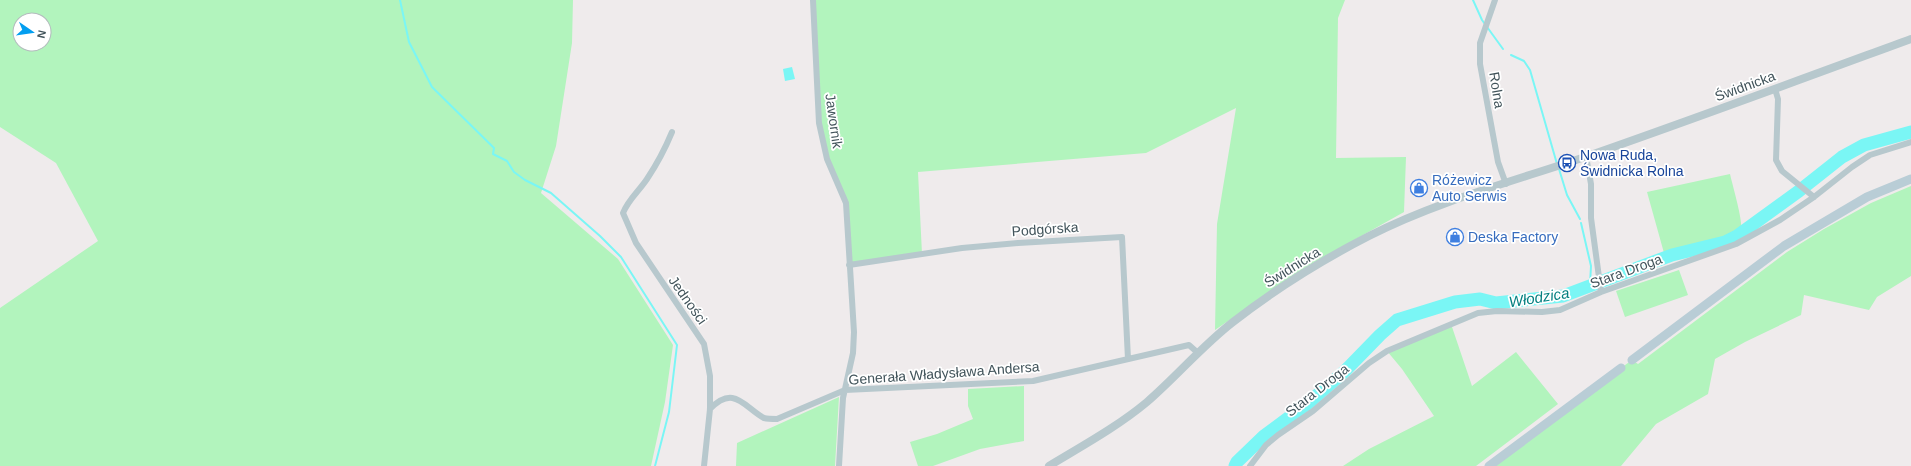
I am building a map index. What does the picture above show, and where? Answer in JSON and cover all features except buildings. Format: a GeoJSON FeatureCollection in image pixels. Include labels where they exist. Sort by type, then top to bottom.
{"type":"FeatureCollection","features":[{"type":"Feature","properties":{"kind":"main road"},"geometry":{"type":"LineString","coordinates":[[1632,360],[1784,246],[1867,197],[1911,179]]}},
{"type":"Feature","properties":{"kind":"main road"},"geometry":{"type":"LineString","coordinates":[[1489,466],[1621,368]]}},
{"type":"Feature","properties":{"kind":"street","name":"Jawornik"},"geometry":{"type":"LineString","coordinates":[[812,0],[819,123],[827,159],[846,203],[848,265],[854,332],[853,353],[843,398],[839,466]]}},
{"type":"Feature","properties":{"kind":"street","name":"Rolna"},"geometry":{"type":"LineString","coordinates":[[1495,0],[1484,29],[1480,53],[1484,92],[1498,162],[1506,184]]}},
{"type":"Feature","properties":{"kind":"street","name":"Świdnicka"},"geometry":{"type":"LineString","coordinates":[[1049,466],[1135,411],[1168,383],[1219,333],[1263,301],[1370,236],[1406,219],[1911,39]]}},
{"type":"Feature","properties":{"kind":"street"},"geometry":{"type":"LineString","coordinates":[[1774,89],[1778,99],[1776,160],[1782,171],[1812,195]]}},
{"type":"Feature","properties":{"kind":"street","name":"Jedności"},"geometry":{"type":"LineString","coordinates":[[672,132],[660,159],[646,181],[626,204],[623,213],[636,243],[704,344],[709,365],[710,409]]}},
{"type":"Feature","properties":{"kind":"street","name":"Stara Droga"},"geometry":{"type":"LineString","coordinates":[[1250,466],[1266,445],[1278,434],[1313,411],[1369,363],[1387,351],[1478,313],[1497,311],[1550,312],[1560,310],[1601,290],[1736,244],[1766,228],[1870,155],[1911,142]]}},
{"type":"Feature","properties":{"kind":"street"},"geometry":{"type":"LineString","coordinates":[[1586,156],[1591,184],[1591,218],[1601,290]]}},
{"type":"Feature","properties":{"kind":"street","name":"Podgórska"},"geometry":{"type":"LineString","coordinates":[[848,265],[962,248],[1041,241],[1122,237],[1128,359]]}},
{"type":"Feature","properties":{"kind":"street","name":"Generała Władysława Andersa"},"geometry":{"type":"LineString","coordinates":[[710,409],[722,400],[738,398],[766,419],[777,418],[845,390],[1033,381],[1189,345],[1198,353]]}},
{"type":"Feature","properties":{"kind":"street"},"geometry":{"type":"LineString","coordinates":[[704,466],[710,409]]}},
{"type":"Feature","properties":{"kind":"green space"},"geometry":{"type":"Polygon","coordinates":[[[0,0],[573,0],[572,43],[556,146],[541,193],[618,259],[673,345],[665,402],[651,466],[0,466],[0,308],[98,241],[56,163],[0,127],[0,0]]]}},
{"type":"Feature","properties":{"kind":"green space"},"geometry":{"type":"Polygon","coordinates":[[[813,0],[1345,0],[1338,18],[1336,158],[1406,157],[1404,212],[1308,266],[1215,330],[1217,224],[1236,108],[1146,153],[918,172],[922,254],[849,265],[846,203],[823,145],[813,0]]]}},
{"type":"Feature","properties":{"kind":"green space"},"geometry":{"type":"Polygon","coordinates":[[[1730,174],[1741,224],[1738,234],[1722,243],[1700,249],[1672,255],[1664,253],[1647,192],[1730,174]]]}},
{"type":"Feature","properties":{"kind":"green space"},"geometry":{"type":"Polygon","coordinates":[[[1911,186],[1911,276],[1877,297],[1869,310],[1804,295],[1801,315],[1745,342],[1715,359],[1708,394],[1656,424],[1621,466],[1494,466],[1621,368],[1632,360],[1638,364],[1787,252],[1824,229],[1871,203],[1911,186]]]}},
{"type":"Feature","properties":{"kind":"green space"},"geometry":{"type":"Polygon","coordinates":[[[1679,270],[1688,295],[1625,317],[1616,291],[1679,270]]]}},
{"type":"Feature","properties":{"kind":"green space"},"geometry":{"type":"Polygon","coordinates":[[[1451,324],[1472,386],[1516,352],[1558,404],[1476,466],[1343,466],[1369,449],[1434,416],[1402,369],[1387,351],[1451,324]]]}},
{"type":"Feature","properties":{"kind":"green space"},"geometry":{"type":"Polygon","coordinates":[[[1024,386],[1024,441],[980,449],[933,466],[918,466],[910,442],[937,434],[973,419],[968,406],[968,389],[1024,386]]]}},
{"type":"Feature","properties":{"kind":"green space"},"geometry":{"type":"Polygon","coordinates":[[[839,397],[835,466],[736,466],[737,443],[839,397]]]}},
{"type":"Feature","properties":{"kind":"water"},"geometry":{"type":"Polygon","coordinates":[[[792,67],[795,79],[785,81],[783,69],[792,67]]]}},
{"type":"Feature","properties":{"kind":"waterway"},"geometry":{"type":"LineString","coordinates":[[400,0],[409,42],[432,87],[494,148],[493,154],[507,161],[514,172],[525,180],[551,193],[600,236],[621,257],[677,345],[669,412],[655,466]]}},
{"type":"Feature","properties":{"kind":"waterway"},"geometry":{"type":"LineString","coordinates":[[1473,0],[1482,20],[1503,49]]}},
{"type":"Feature","properties":{"kind":"waterway"},"geometry":{"type":"LineString","coordinates":[[1511,55],[1524,61],[1530,70],[1557,164]]}},
{"type":"Feature","properties":{"kind":"waterway","name":"Włodzica"},"geometry":{"type":"LineString","coordinates":[[1235,466],[1237,462],[1264,436],[1307,404],[1344,372],[1397,320],[1455,302],[1480,299],[1496,303],[1563,296],[1672,255],[1725,242],[1737,236],[1799,191],[1842,157],[1864,145],[1911,132]]}},
{"type":"Feature","properties":{"kind":"waterway"},"geometry":{"type":"LineString","coordinates":[[1559,169],[1567,195],[1580,219]]}},
{"type":"Feature","properties":{"kind":"waterway"},"geometry":{"type":"LineString","coordinates":[[1581,223],[1591,266],[1590,284]]}},
{"type":"Feature","properties":{"kind":"place","name":"Nowa Ruda, Świdnicka Rolna"},"geometry":{"type":"Point","coordinates":[1567,163]}},
{"type":"Feature","properties":{"kind":"place","name":"Różewicz Auto Serwis"},"geometry":{"type":"Point","coordinates":[1419,188]}},
{"type":"Feature","properties":{"kind":"place","name":"Deska Factory"},"geometry":{"type":"Point","coordinates":[1455,237]}}]}
